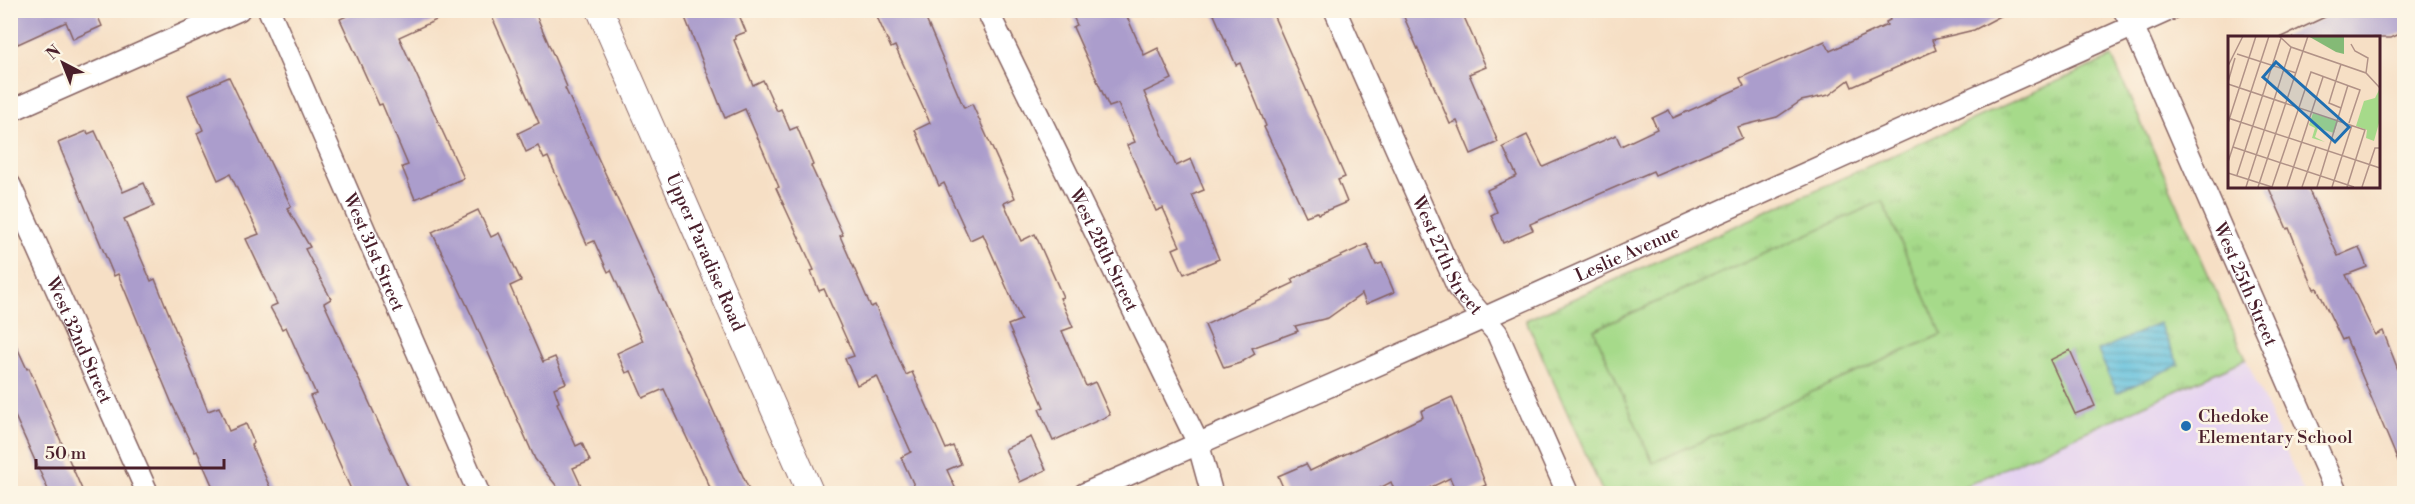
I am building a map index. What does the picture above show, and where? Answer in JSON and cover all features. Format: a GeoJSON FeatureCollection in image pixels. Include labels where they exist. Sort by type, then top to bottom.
{"type":"FeatureCollection","features":[{"type":"Feature","properties":{"kind":"street"},"geometry":{"type":"LineString","coordinates":[[10,111],[239,10]]}},
{"type":"Feature","properties":{"kind":"street","name":"West 31st Street"},"geometry":{"type":"LineString","coordinates":[[269,10],[479,494]]}},
{"type":"Feature","properties":{"kind":"street","name":"Upper Paradise Road"},"geometry":{"type":"LineString","coordinates":[[600,10],[811,494]]}},
{"type":"Feature","properties":{"kind":"street","name":"West 28th Street"},"geometry":{"type":"LineString","coordinates":[[987,10],[1198,443],[1212,494]]}},
{"type":"Feature","properties":{"kind":"street","name":"West 27th Street"},"geometry":{"type":"LineString","coordinates":[[1335,10],[1458,288],[1497,333],[1568,494]]}},
{"type":"Feature","properties":{"kind":"street","name":"Leslie Avenue"},"geometry":{"type":"LineString","coordinates":[[1084,494],[1484,318],[2128,18],[2169,10]]}},
{"type":"Feature","properties":{"kind":"street","name":"West 25th Street"},"geometry":{"type":"LineString","coordinates":[[2128,18],[2337,494]]}},
{"type":"Feature","properties":{"kind":"street","name":"West 32nd Street"},"geometry":{"type":"LineString","coordinates":[[10,184],[148,494]]}},
{"type":"Feature","properties":{"kind":"shaded area","name":"Chedoke Elementary School"},"geometry":{"type":"Polygon","coordinates":[[[2246,359],[2304,493],[1950,493],[2246,359]]]}},
{"type":"Feature","properties":{"kind":"green space"},"geometry":{"type":"Polygon","coordinates":[[[2112,57],[2246,359],[1950,493],[1603,493],[1526,320],[2112,57]]]}},
{"type":"Feature","properties":{"kind":"green space"},"geometry":{"type":"Polygon","coordinates":[[[1882,201],[1942,334],[1653,463],[1594,330],[1882,201]]]}},
{"type":"Feature","properties":{"kind":"water"},"geometry":{"type":"Polygon","coordinates":[[[2159,323],[2179,365],[2117,393],[2098,351],[2159,323]]]}},
{"type":"Feature","properties":{"kind":"building"},"geometry":{"type":"Polygon","coordinates":[[[10,10],[95,10],[102,26],[73,39],[66,22],[18,44],[10,28],[10,10]]]}},
{"type":"Feature","properties":{"kind":"building"},"geometry":{"type":"Polygon","coordinates":[[[359,10],[458,10],[399,37],[464,178],[415,199],[402,167],[408,165],[382,104],[379,105],[340,19],[359,10]]]}},
{"type":"Feature","properties":{"kind":"building"},"geometry":{"type":"Polygon","coordinates":[[[489,10],[534,10],[567,87],[565,88],[751,494],[713,494],[664,389],[643,398],[631,371],[626,373],[617,353],[643,341],[611,270],[608,272],[594,241],[587,244],[548,157],[544,159],[538,146],[526,152],[518,133],[539,123],[489,10]]]}},
{"type":"Feature","properties":{"kind":"building"},"geometry":{"type":"Polygon","coordinates":[[[682,10],[737,10],[746,32],[735,36],[734,40],[753,85],[763,80],[777,111],[781,109],[790,130],[797,127],[813,165],[811,166],[843,235],[840,236],[871,307],[875,305],[906,375],[912,372],[946,449],[953,446],[961,464],[947,470],[958,494],[918,494],[901,457],[911,452],[877,376],[857,385],[845,359],[854,356],[824,289],[819,291],[811,271],[814,270],[776,188],[779,187],[745,109],[725,118],[682,10]]]}},
{"type":"Feature","properties":{"kind":"building"},"geometry":{"type":"Polygon","coordinates":[[[874,10],[922,10],[964,108],[972,104],[1015,198],[1004,203],[1021,241],[1035,234],[1063,297],[1060,298],[1073,327],[1062,331],[1086,386],[1095,382],[1110,415],[1053,441],[1039,409],[1044,407],[1008,325],[1021,320],[983,234],[970,240],[944,183],[939,186],[915,130],[930,123],[895,46],[891,48],[874,10]]]}},
{"type":"Feature","properties":{"kind":"building"},"geometry":{"type":"Polygon","coordinates":[[[1070,10],[1124,10],[1144,55],[1158,48],[1172,79],[1144,92],[1176,166],[1191,159],[1204,190],[1192,195],[1219,259],[1184,274],[1173,249],[1180,246],[1163,208],[1156,211],[1127,145],[1135,142],[1118,104],[1109,107],[1073,27],[1077,25],[1070,10]]]}},
{"type":"Feature","properties":{"kind":"building"},"geometry":{"type":"Polygon","coordinates":[[[1212,10],[1271,10],[1345,177],[1338,180],[1347,202],[1318,214],[1317,212],[1306,216],[1264,127],[1266,126],[1240,63],[1236,65],[1212,10]]]}},
{"type":"Feature","properties":{"kind":"building"},"geometry":{"type":"Polygon","coordinates":[[[1401,10],[1461,10],[1486,67],[1469,74],[1498,142],[1471,154],[1457,121],[1450,124],[1401,10]]]}},
{"type":"Feature","properties":{"kind":"building"},"geometry":{"type":"Polygon","coordinates":[[[1886,10],[2012,10],[1974,30],[1932,40],[1936,50],[1852,87],[1849,80],[1829,95],[1801,101],[1777,117],[1737,127],[1742,138],[1655,175],[1653,171],[1530,224],[1533,230],[1503,243],[1491,215],[1497,212],[1487,190],[1517,176],[1503,147],[1527,135],[1543,167],[1616,135],[1621,146],[1657,129],[1652,118],[1669,110],[1673,118],[1744,86],[1740,78],[1825,41],[1830,51],[1887,25],[1886,22],[1890,20],[1886,10]]]}},
{"type":"Feature","properties":{"kind":"building"},"geometry":{"type":"Polygon","coordinates":[[[2340,10],[2404,10],[2404,32],[2391,38],[2284,36],[2340,10]]]}},
{"type":"Feature","properties":{"kind":"building"},"geometry":{"type":"Polygon","coordinates":[[[229,77],[291,206],[287,208],[310,247],[305,249],[331,299],[324,303],[411,494],[353,494],[310,396],[316,394],[286,327],[282,329],[270,307],[277,304],[246,239],[259,234],[230,174],[218,180],[197,133],[203,130],[188,95],[229,77]]]}},
{"type":"Feature","properties":{"kind":"building"},"geometry":{"type":"Polygon","coordinates":[[[87,131],[88,134],[95,131],[123,192],[144,183],[154,206],[124,219],[151,281],[155,279],[208,411],[219,407],[229,431],[246,424],[254,443],[251,445],[273,494],[216,494],[197,451],[195,452],[173,406],[118,274],[114,276],[58,143],[87,131]]]}},
{"type":"Feature","properties":{"kind":"building"},"geometry":{"type":"Polygon","coordinates":[[[2269,188],[2308,188],[2338,256],[2359,247],[2367,267],[2346,275],[2375,335],[2383,331],[2404,385],[2404,475],[2346,338],[2342,340],[2317,288],[2314,289],[2289,228],[2287,229],[2269,188]]]}},
{"type":"Feature","properties":{"kind":"building"},"geometry":{"type":"Polygon","coordinates":[[[478,210],[491,237],[499,233],[521,281],[510,286],[543,362],[555,357],[566,383],[554,388],[559,402],[557,403],[576,446],[582,443],[590,461],[573,468],[585,494],[563,494],[535,459],[432,232],[478,210]]]}},
{"type":"Feature","properties":{"kind":"building"},"geometry":{"type":"Polygon","coordinates":[[[1367,244],[1376,265],[1382,263],[1394,292],[1366,304],[1362,294],[1328,318],[1295,326],[1298,331],[1252,348],[1255,354],[1240,363],[1224,368],[1205,325],[1294,283],[1292,279],[1367,244]]]}},
{"type":"Feature","properties":{"kind":"building"},"geometry":{"type":"Polygon","coordinates":[[[10,332],[27,369],[29,368],[84,494],[50,494],[10,405],[10,332]]]}},
{"type":"Feature","properties":{"kind":"building"},"geometry":{"type":"Polygon","coordinates":[[[2070,350],[2095,406],[2075,414],[2050,360],[2070,350]]]}},
{"type":"Feature","properties":{"kind":"building"},"geometry":{"type":"Polygon","coordinates":[[[1452,397],[1486,485],[1467,494],[1457,494],[1450,478],[1417,494],[1396,494],[1391,482],[1369,494],[1286,494],[1278,476],[1306,464],[1310,471],[1423,417],[1421,411],[1452,397]]]}},
{"type":"Feature","properties":{"kind":"building"},"geometry":{"type":"Polygon","coordinates":[[[1031,437],[1046,470],[1020,482],[1005,449],[1031,437]]]}},
{"type":"Feature","properties":{"kind":"place","name":"Chedoke Elementary School"},"geometry":{"type":"Point","coordinates":[2186,426]}}]}
